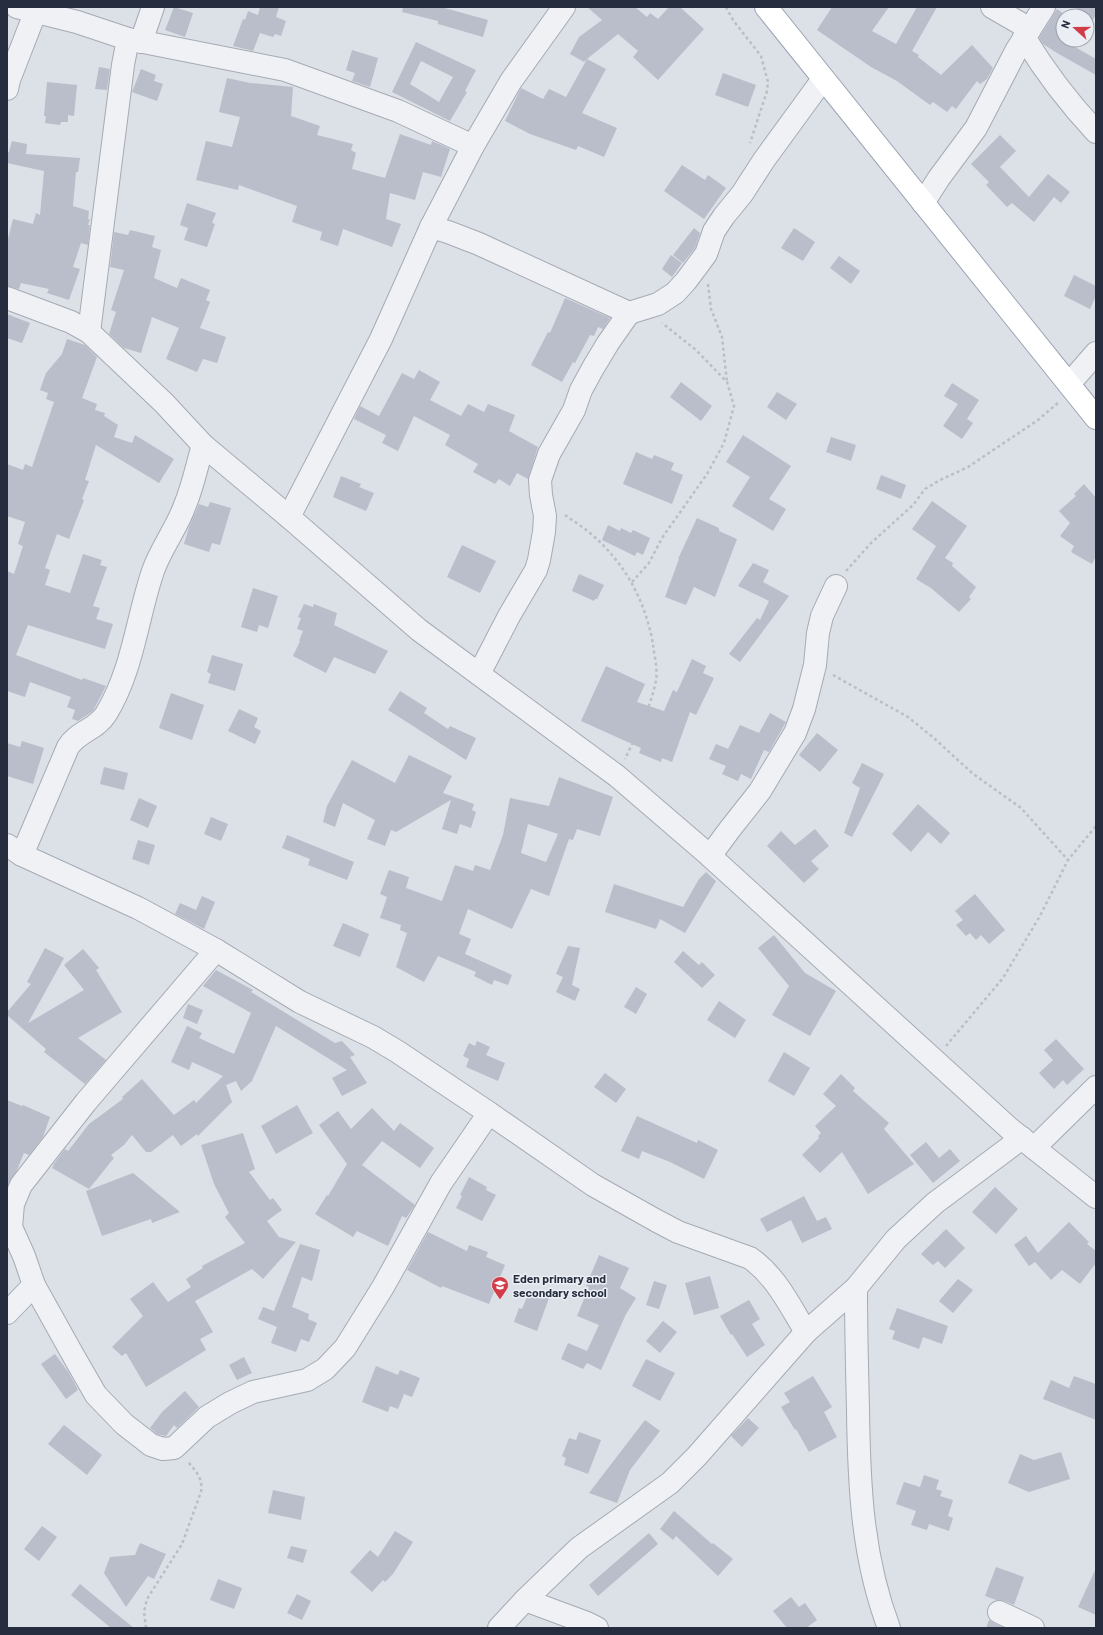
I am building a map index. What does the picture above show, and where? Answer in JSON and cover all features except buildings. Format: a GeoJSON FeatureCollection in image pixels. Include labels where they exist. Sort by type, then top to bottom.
{"type":"FeatureCollection","features":[{"type":"Feature","properties":{"kind":"main road"},"geometry":{"type":"LineString","coordinates":[[766,7],[1096,418]]}},
{"type":"Feature","properties":{"kind":"street"},"geometry":{"type":"LineString","coordinates":[[89,332],[123,65],[134,41],[153,7]]}},
{"type":"Feature","properties":{"kind":"street"},"geometry":{"type":"LineString","coordinates":[[289,517],[381,339],[431,227],[473,146],[510,81],[564,7]]}},
{"type":"Feature","properties":{"kind":"street"},"geometry":{"type":"LineString","coordinates":[[992,7],[1027,33],[1039,63],[1071,104],[1096,132]]}},
{"type":"Feature","properties":{"kind":"street"},"geometry":{"type":"LineString","coordinates":[[923,203],[939,178],[976,128],[1027,33],[1044,7]]}},
{"type":"Feature","properties":{"kind":"street"},"geometry":{"type":"LineString","coordinates":[[7,89],[26,10],[77,22],[134,41],[285,70],[398,111],[473,146]]}},
{"type":"Feature","properties":{"kind":"street"},"geometry":{"type":"LineString","coordinates":[[478,674],[536,570],[544,532],[545,516],[540,480],[549,454],[574,410],[581,390],[593,368],[608,343],[637,311],[658,304],[675,293],[706,254],[714,231],[724,216],[742,194],[764,160],[824,79]]}},
{"type":"Feature","properties":{"kind":"street"},"geometry":{"type":"LineString","coordinates":[[431,227],[480,244],[637,311]]}},
{"type":"Feature","properties":{"kind":"street"},"geometry":{"type":"LineString","coordinates":[[7,298],[71,322],[89,332],[164,404],[203,444],[419,630],[617,776],[710,856],[934,1060],[1028,1143],[1096,1197]]}},
{"type":"Feature","properties":{"kind":"street"},"geometry":{"type":"LineString","coordinates":[[1071,387],[1096,353]]}},
{"type":"Feature","properties":{"kind":"street"},"geometry":{"type":"LineString","coordinates":[[203,444],[185,506],[154,568],[143,602],[133,649],[124,676],[107,713],[101,721],[73,740],[68,747],[15,850],[138,908],[216,950],[300,1002],[374,1037],[606,1192],[678,1232],[744,1256],[760,1265],[772,1278],[806,1332]]}},
{"type":"Feature","properties":{"kind":"street"},"geometry":{"type":"LineString","coordinates":[[710,856],[760,791],[795,733],[804,709],[814,665],[818,633],[822,616],[836,586]]}},
{"type":"Feature","properties":{"kind":"street"},"geometry":{"type":"LineString","coordinates":[[216,950],[86,1102],[21,1185],[13,1204],[11,1227],[24,1256],[34,1285],[96,1395],[124,1424],[151,1445],[163,1449],[174,1448],[207,1417],[230,1403],[253,1392],[307,1380],[325,1369],[345,1348],[383,1287],[441,1183],[489,1113]]}},
{"type":"Feature","properties":{"kind":"street"},"geometry":{"type":"LineString","coordinates":[[499,1628],[525,1600],[579,1548],[670,1483],[697,1456],[806,1332],[856,1288],[896,1239],[935,1203],[1028,1143],[1096,1087]]}},
{"type":"Feature","properties":{"kind":"street"},"geometry":{"type":"LineString","coordinates":[[7,1313],[34,1285]]}},
{"type":"Feature","properties":{"kind":"street"},"geometry":{"type":"LineString","coordinates":[[856,1288],[859,1470],[863,1519],[869,1564],[882,1610],[889,1628]]}},
{"type":"Feature","properties":{"kind":"street"},"geometry":{"type":"LineString","coordinates":[[525,1600],[597,1628]]}},
{"type":"Feature","properties":{"kind":"street"},"geometry":{"type":"LineString","coordinates":[[999,1612],[1033,1628]]}},
{"type":"Feature","properties":{"kind":"path"},"geometry":{"type":"LineString","coordinates":[[726,7],[733,20],[761,56],[768,82],[767,91],[750,145]]}},
{"type":"Feature","properties":{"kind":"path"},"geometry":{"type":"LineString","coordinates":[[632,582],[649,563],[662,538],[707,474],[724,443],[734,406],[727,382],[722,337],[711,309],[706,254]]}},
{"type":"Feature","properties":{"kind":"path"},"geometry":{"type":"LineString","coordinates":[[637,311],[696,350],[727,382]]}},
{"type":"Feature","properties":{"kind":"path"},"geometry":{"type":"LineString","coordinates":[[836,586],[856,558],[913,505],[925,489],[968,467],[1038,420],[1071,387]]}},
{"type":"Feature","properties":{"kind":"path"},"geometry":{"type":"LineString","coordinates":[[542,502],[560,512],[589,532],[619,564],[632,582],[640,598],[650,627],[656,678],[648,709],[617,776]]}},
{"type":"Feature","properties":{"kind":"path"},"geometry":{"type":"LineString","coordinates":[[814,665],[908,717],[935,739],[972,773],[1020,808],[1068,860]]}},
{"type":"Feature","properties":{"kind":"path"},"geometry":{"type":"LineString","coordinates":[[934,1060],[1002,978],[1040,916],[1068,860],[1096,826]]}},
{"type":"Feature","properties":{"kind":"path"},"geometry":{"type":"LineString","coordinates":[[146,1628],[144,1612],[147,1599],[182,1544],[202,1484],[200,1477],[194,1468],[174,1448]]}},
{"type":"Feature","properties":{"kind":"place","name":"Eden primary and secondary school"},"geometry":{"type":"Point","coordinates":[500,1300]}}]}
